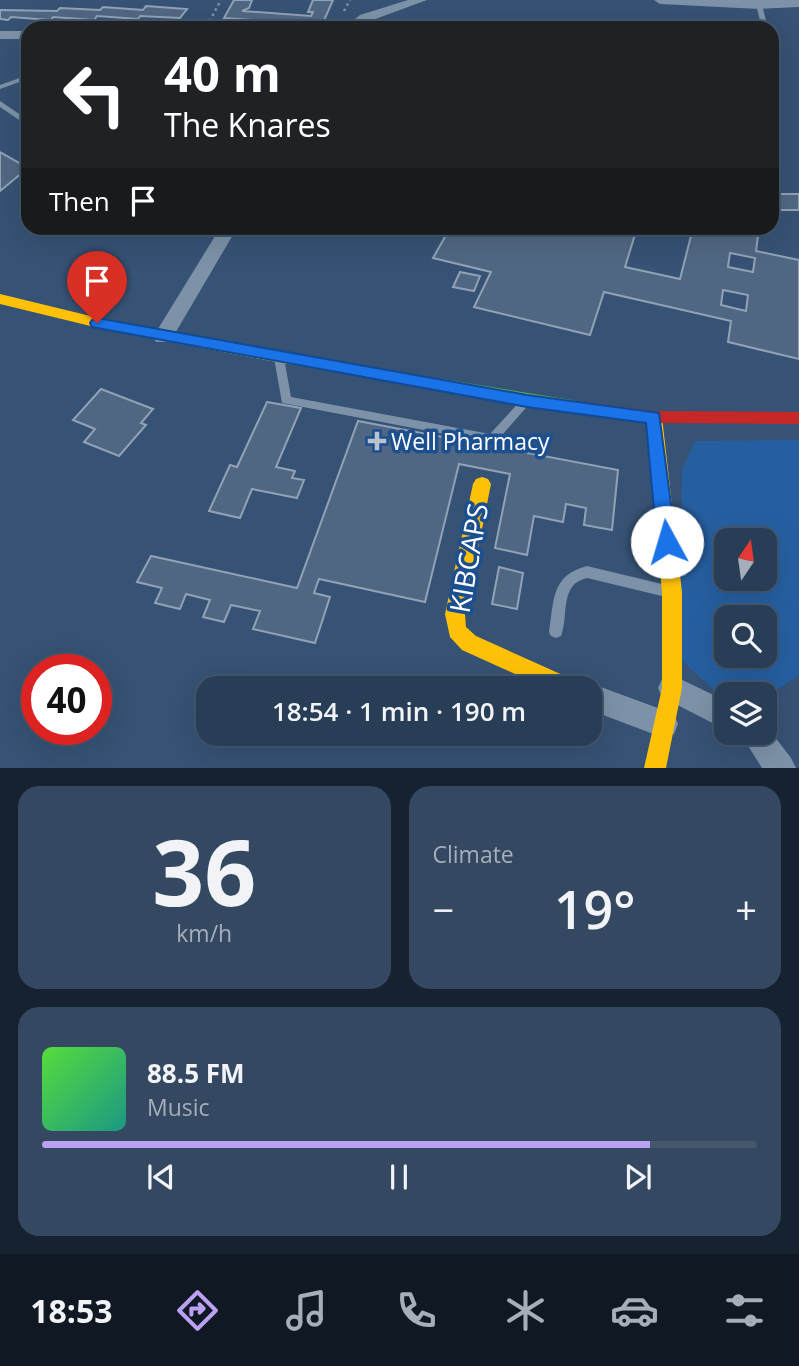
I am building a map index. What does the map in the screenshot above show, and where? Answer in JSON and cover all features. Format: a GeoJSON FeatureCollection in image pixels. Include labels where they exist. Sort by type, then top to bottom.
{"type":"FeatureCollection","features":[{"type":"Feature","properties":{"kind":"street"},"geometry":{"type":"LineString","coordinates":[[360,21],[421,0]]}},
{"type":"Feature","properties":{"kind":"street"},"geometry":{"type":"LineString","coordinates":[[660,0],[759,5],[799,3]]}},
{"type":"Feature","properties":{"kind":"street"},"geometry":{"type":"LineString","coordinates":[[0,35],[21,31]]}},
{"type":"Feature","properties":{"kind":"street"},"geometry":{"type":"LineString","coordinates":[[163,337],[224,235]]}},
{"type":"Feature","properties":{"kind":"street"},"geometry":{"type":"LineString","coordinates":[[0,299],[53,314],[163,337],[527,401],[654,417],[799,418]]}},
{"type":"Feature","properties":{"kind":"street"},"geometry":{"type":"LineString","coordinates":[[654,417],[672,592],[671,688],[655,768]]}},
{"type":"Feature","properties":{"kind":"street","name":"KIBCAPS"},"geometry":{"type":"LineString","coordinates":[[482,484],[455,614],[457,631],[469,643],[542,676]]}},
{"type":"Feature","properties":{"kind":"street"},"geometry":{"type":"LineString","coordinates":[[671,688],[714,710]]}},
{"type":"Feature","properties":{"kind":"street"},"geometry":{"type":"LineString","coordinates":[[602,701],[664,724]]}},
{"type":"Feature","properties":{"kind":"street"},"geometry":{"type":"LineString","coordinates":[[763,745],[780,768]]}},
{"type":"Feature","properties":{"kind":"lane"},"geometry":{"type":"LineString","coordinates":[[759,5],[763,21]]}},
{"type":"Feature","properties":{"kind":"lane"},"geometry":{"type":"LineString","coordinates":[[0,87],[21,80]]}},
{"type":"Feature","properties":{"kind":"lane"},"geometry":{"type":"LineString","coordinates":[[0,103],[21,119]]}},
{"type":"Feature","properties":{"kind":"lane"},"geometry":{"type":"LineString","coordinates":[[279,358],[286,400],[492,439],[527,401]]}},
{"type":"Feature","properties":{"kind":"lane"},"geometry":{"type":"LineString","coordinates":[[556,632],[562,588],[578,573],[587,572],[672,592]]}},
{"type":"Feature","properties":{"kind":"path"},"geometry":{"type":"LineString","coordinates":[[209,21],[221,0]]}},
{"type":"Feature","properties":{"kind":"shaded area"},"geometry":{"type":"Polygon","coordinates":[[[799,440],[799,675],[777,690],[777,682],[714,682],[714,690],[680,659],[682,470],[695,441],[799,440]]]}},
{"type":"Feature","properties":{"kind":"building"},"geometry":{"type":"Polygon","coordinates":[[[234,0],[252,0],[249,8],[242,11],[311,16],[313,12],[308,12],[313,0],[333,0],[324,21],[224,18],[234,0]]]}},
{"type":"Feature","properties":{"kind":"building"},"geometry":{"type":"Polygon","coordinates":[[[146,6],[187,9],[180,18],[97,16],[94,20],[53,17],[51,20],[11,17],[8,20],[0,19],[0,10],[100,10],[103,7],[143,10],[146,6]]]}},
{"type":"Feature","properties":{"kind":"building"},"geometry":{"type":"Polygon","coordinates":[[[0,152],[21,164],[21,174],[0,191],[0,152]]]}},
{"type":"Feature","properties":{"kind":"building"},"geometry":{"type":"Polygon","coordinates":[[[779,194],[799,194],[799,210],[779,210],[779,194]]]}},
{"type":"Feature","properties":{"kind":"building"},"geometry":{"type":"Polygon","coordinates":[[[446,235],[635,235],[625,267],[680,279],[691,235],[758,236],[756,251],[799,260],[799,359],[728,342],[731,321],[604,292],[590,335],[474,307],[491,272],[433,258],[446,235]],[[730,253],[728,267],[753,272],[755,258],[730,253]],[[723,290],[721,305],[746,311],[748,295],[723,290]]]}},
{"type":"Feature","properties":{"kind":"building"},"geometry":{"type":"Polygon","coordinates":[[[460,272],[480,276],[474,291],[453,287],[460,272]]]}},
{"type":"Feature","properties":{"kind":"building"},"geometry":{"type":"Polygon","coordinates":[[[101,389],[153,409],[141,423],[146,425],[119,456],[84,442],[95,429],[73,420],[101,389]]]}},
{"type":"Feature","properties":{"kind":"building"},"geometry":{"type":"Polygon","coordinates":[[[267,402],[301,408],[276,467],[295,471],[292,478],[304,480],[297,498],[252,489],[240,518],[209,511],[230,465],[237,467],[267,402]]]}},
{"type":"Feature","properties":{"kind":"building"},"geometry":{"type":"Polygon","coordinates":[[[358,421],[618,470],[612,530],[584,525],[586,508],[566,504],[563,522],[534,516],[527,555],[495,548],[510,474],[459,464],[425,602],[319,579],[314,593],[330,597],[315,643],[253,629],[260,611],[231,605],[224,622],[203,617],[210,600],[186,594],[180,609],[155,603],[162,588],[137,582],[151,556],[297,588],[358,421]]]}},
{"type":"Feature","properties":{"kind":"building"},"geometry":{"type":"Polygon","coordinates":[[[499,567],[523,573],[517,609],[492,604],[499,567]]]}},
{"type":"Feature","properties":{"kind":"traffic: fast"},"geometry":{"type":"LineString","coordinates":[[287,359],[578,407]]}},
{"type":"Feature","properties":{"kind":"traffic: slow"},"geometry":{"type":"LineString","coordinates":[[0,299],[107,325],[287,359]]}},
{"type":"Feature","properties":{"kind":"traffic: slow"},"geometry":{"type":"LineString","coordinates":[[654,417],[672,592],[672,688],[655,768]]}},
{"type":"Feature","properties":{"kind":"traffic: slow"},"geometry":{"type":"LineString","coordinates":[[482,484],[455,614],[457,631],[469,643],[542,676]]}},
{"type":"Feature","properties":{"kind":"traffic: jam"},"geometry":{"type":"LineString","coordinates":[[578,407],[654,417],[799,418]]}},
{"type":"Feature","properties":{"kind":"place","name":"Well Pharmacy"},"geometry":{"type":"Point","coordinates":[377,441]}},
{"type":"Feature","properties":{"kind":"route"},"geometry":{"type":"LineString","coordinates":[[97,323],[527,401],[654,417],[667,542]]}}]}
